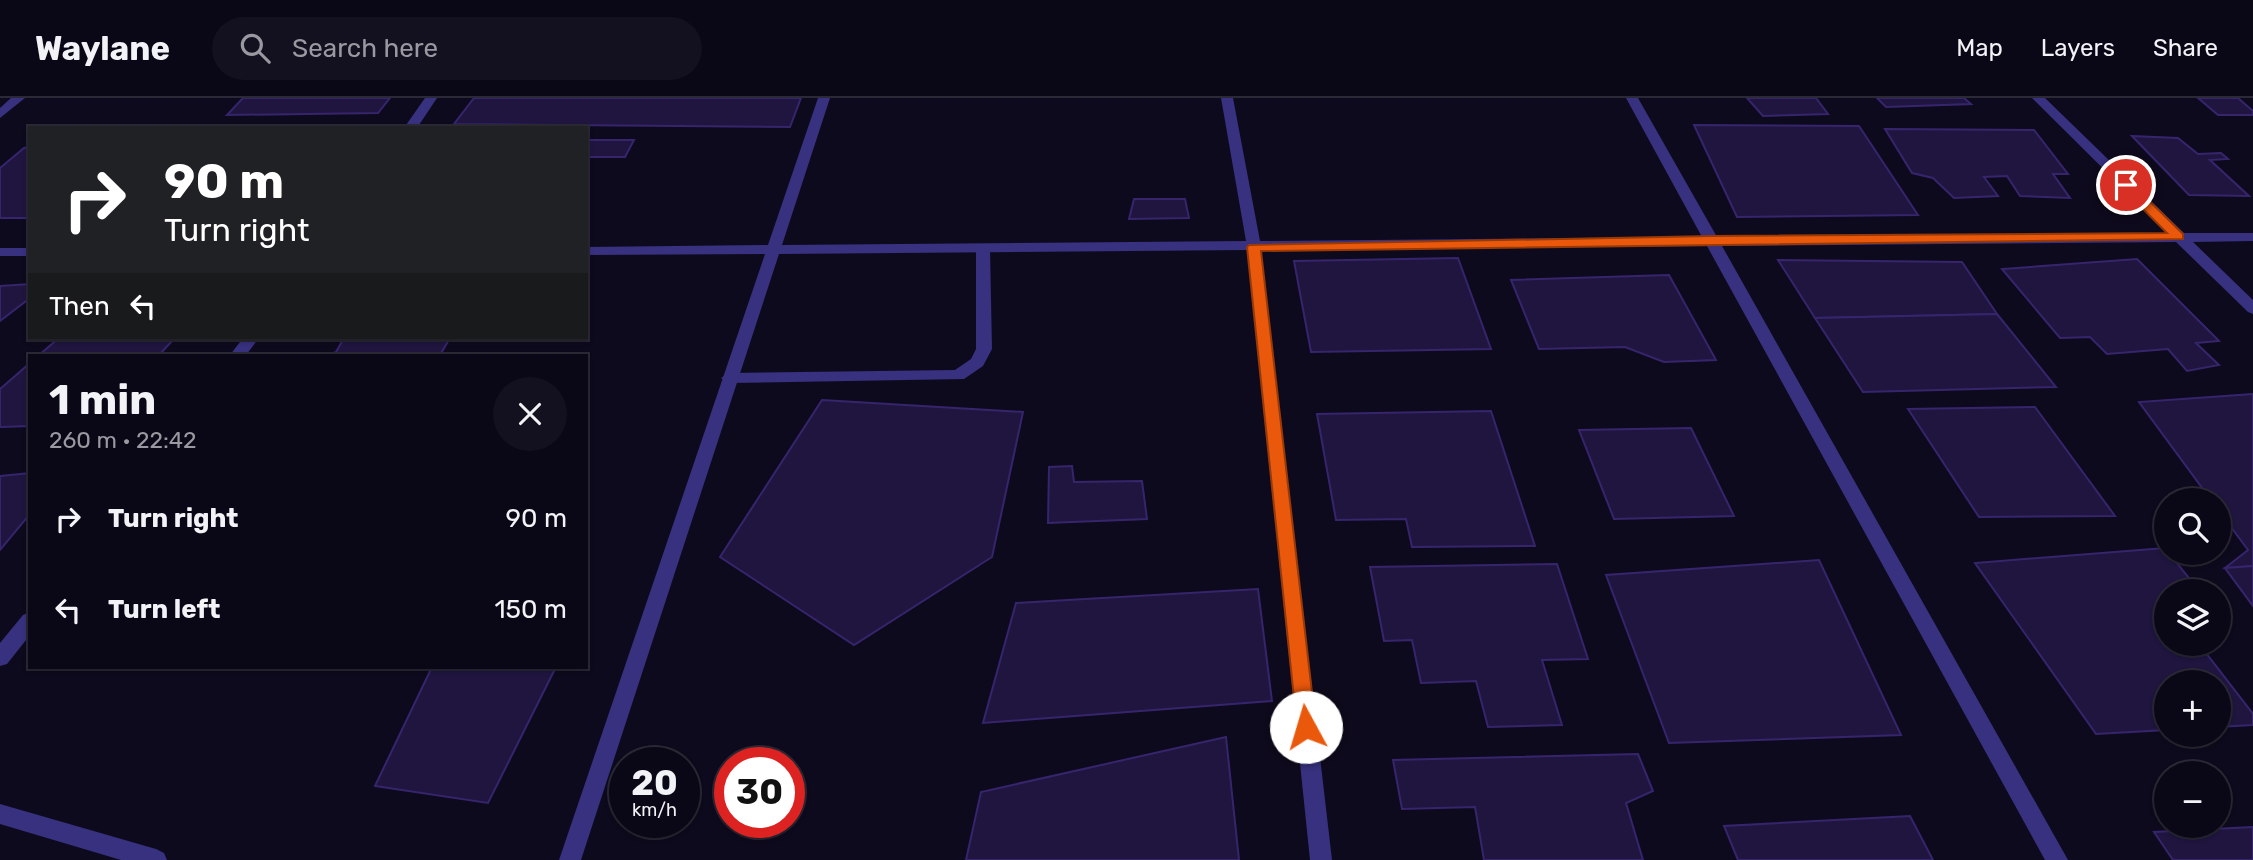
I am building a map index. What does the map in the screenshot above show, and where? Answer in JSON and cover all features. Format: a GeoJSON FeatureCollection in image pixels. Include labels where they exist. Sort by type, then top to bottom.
{"type":"FeatureCollection","features":[{"type":"Feature","properties":{"kind":"street"},"geometry":{"type":"LineString","coordinates":[[0,114],[19,98]]}},
{"type":"Feature","properties":{"kind":"street"},"geometry":{"type":"LineString","coordinates":[[411,126],[431,98]]}},
{"type":"Feature","properties":{"kind":"street"},"geometry":{"type":"LineString","coordinates":[[570,860],[771,250],[824,98]]}},
{"type":"Feature","properties":{"kind":"street"},"geometry":{"type":"LineString","coordinates":[[1227,98],[1254,247],[1321,860]]}},
{"type":"Feature","properties":{"kind":"street"},"geometry":{"type":"LineString","coordinates":[[1632,98],[2057,860]]}},
{"type":"Feature","properties":{"kind":"street"},"geometry":{"type":"LineString","coordinates":[[2038,98],[2253,309]]}},
{"type":"Feature","properties":{"kind":"street"},"geometry":{"type":"LineString","coordinates":[[588,251],[2253,237]]}},
{"type":"Feature","properties":{"kind":"street"},"geometry":{"type":"LineString","coordinates":[[729,378],[958,375],[977,362],[984,349],[983,249]]}},
{"type":"Feature","properties":{"kind":"street"},"geometry":{"type":"LineString","coordinates":[[0,252],[28,252]]}},
{"type":"Feature","properties":{"kind":"street"},"geometry":{"type":"LineString","coordinates":[[239,354],[249,340]]}},
{"type":"Feature","properties":{"kind":"street"},"geometry":{"type":"LineString","coordinates":[[0,658],[28,623]]}},
{"type":"Feature","properties":{"kind":"street"},"geometry":{"type":"LineString","coordinates":[[0,814],[156,860]]}},
{"type":"Feature","properties":{"kind":"building"},"geometry":{"type":"Polygon","coordinates":[[[243,98],[390,98],[378,113],[227,115],[243,98]]]}},
{"type":"Feature","properties":{"kind":"building"},"geometry":{"type":"Polygon","coordinates":[[[474,98],[801,98],[790,127],[454,124],[474,98]]]}},
{"type":"Feature","properties":{"kind":"building"},"geometry":{"type":"Polygon","coordinates":[[[1747,98],[1816,98],[1828,114],[1763,116],[1747,98]]]}},
{"type":"Feature","properties":{"kind":"building"},"geometry":{"type":"Polygon","coordinates":[[[1877,98],[1964,98],[1971,104],[1886,107],[1877,98]]]}},
{"type":"Feature","properties":{"kind":"building"},"geometry":{"type":"Polygon","coordinates":[[[2198,98],[2238,98],[2253,111],[2253,115],[2218,115],[2198,98]]]}},
{"type":"Feature","properties":{"kind":"building"},"geometry":{"type":"Polygon","coordinates":[[[1694,125],[1859,126],[1918,215],[1737,217],[1694,125]]]}},
{"type":"Feature","properties":{"kind":"building"},"geometry":{"type":"Polygon","coordinates":[[[1885,129],[2034,130],[2068,174],[2053,174],[2070,198],[2020,196],[2007,176],[1984,177],[1998,196],[1954,198],[1933,178],[1912,173],[1885,129]]]}},
{"type":"Feature","properties":{"kind":"building"},"geometry":{"type":"Polygon","coordinates":[[[2132,136],[2178,138],[2198,154],[2221,153],[2228,159],[2210,160],[2249,196],[2189,195],[2132,136]]]}},
{"type":"Feature","properties":{"kind":"building"},"geometry":{"type":"Polygon","coordinates":[[[588,140],[634,140],[625,157],[588,157],[588,140]]]}},
{"type":"Feature","properties":{"kind":"building"},"geometry":{"type":"Polygon","coordinates":[[[28,147],[28,218],[0,218],[0,168],[28,147]]]}},
{"type":"Feature","properties":{"kind":"building"},"geometry":{"type":"Polygon","coordinates":[[[1134,199],[1185,199],[1189,218],[1129,219],[1134,199]]]}},
{"type":"Feature","properties":{"kind":"building"},"geometry":{"type":"Polygon","coordinates":[[[1458,258],[1491,349],[1311,352],[1294,261],[1458,258]]]}},
{"type":"Feature","properties":{"kind":"building"},"geometry":{"type":"Polygon","coordinates":[[[2137,259],[2219,341],[2196,343],[2219,365],[2187,371],[2168,349],[2107,354],[2090,337],[2060,338],[2002,269],[2137,259]]]}},
{"type":"Feature","properties":{"kind":"building"},"geometry":{"type":"Polygon","coordinates":[[[1778,260],[1962,262],[1997,314],[1815,318],[1778,260]]]}},
{"type":"Feature","properties":{"kind":"building"},"geometry":{"type":"Polygon","coordinates":[[[1669,275],[1716,360],[1664,362],[1625,347],[1539,349],[1511,280],[1669,275]]]}},
{"type":"Feature","properties":{"kind":"building"},"geometry":{"type":"Polygon","coordinates":[[[28,284],[28,300],[0,321],[0,286],[28,284]]]}},
{"type":"Feature","properties":{"kind":"building"},"geometry":{"type":"Polygon","coordinates":[[[1997,314],[2056,387],[1863,392],[1815,318],[1997,314]]]}},
{"type":"Feature","properties":{"kind":"building"},"geometry":{"type":"Polygon","coordinates":[[[57,340],[173,340],[160,354],[40,354],[57,340]]]}},
{"type":"Feature","properties":{"kind":"building"},"geometry":{"type":"Polygon","coordinates":[[[343,340],[449,340],[441,354],[331,354],[336,352],[343,340]]]}},
{"type":"Feature","properties":{"kind":"building"},"geometry":{"type":"Polygon","coordinates":[[[28,365],[28,426],[0,427],[0,389],[28,365]]]}},
{"type":"Feature","properties":{"kind":"building"},"geometry":{"type":"Polygon","coordinates":[[[2253,394],[2253,566],[2225,568],[2248,550],[2231,527],[2231,488],[2202,488],[2139,402],[2253,394]]]}},
{"type":"Feature","properties":{"kind":"building"},"geometry":{"type":"Polygon","coordinates":[[[822,400],[1023,412],[992,557],[854,645],[720,557],[822,400]]]}},
{"type":"Feature","properties":{"kind":"building"},"geometry":{"type":"Polygon","coordinates":[[[2035,407],[2115,516],[1979,517],[1908,409],[2035,407]]]}},
{"type":"Feature","properties":{"kind":"building"},"geometry":{"type":"Polygon","coordinates":[[[1491,411],[1535,546],[1412,547],[1406,519],[1336,520],[1317,414],[1491,411]]]}},
{"type":"Feature","properties":{"kind":"building"},"geometry":{"type":"Polygon","coordinates":[[[1691,428],[1734,516],[1614,519],[1579,430],[1691,428]]]}},
{"type":"Feature","properties":{"kind":"building"},"geometry":{"type":"Polygon","coordinates":[[[1072,466],[1074,482],[1142,481],[1147,519],[1048,523],[1049,467],[1072,466]]]}},
{"type":"Feature","properties":{"kind":"building"},"geometry":{"type":"Polygon","coordinates":[[[28,473],[28,516],[0,550],[0,476],[28,473]]]}},
{"type":"Feature","properties":{"kind":"building"},"geometry":{"type":"Polygon","coordinates":[[[2154,549],[2154,565],[2179,565],[2190,579],[2154,579],[2154,656],[2208,656],[2219,670],[2154,670],[2154,731],[2096,734],[1975,563],[2154,549]]]}},
{"type":"Feature","properties":{"kind":"building"},"geometry":{"type":"Polygon","coordinates":[[[1819,560],[1901,735],[1669,743],[1606,575],[1819,560]]]}},
{"type":"Feature","properties":{"kind":"building"},"geometry":{"type":"Polygon","coordinates":[[[1557,564],[1588,659],[1542,660],[1562,725],[1488,727],[1476,681],[1421,683],[1412,640],[1384,641],[1370,567],[1557,564]]]}},
{"type":"Feature","properties":{"kind":"building"},"geometry":{"type":"Polygon","coordinates":[[[2253,566],[2253,606],[2225,568],[2253,566]]]}},
{"type":"Feature","properties":{"kind":"building"},"geometry":{"type":"Polygon","coordinates":[[[1258,589],[1272,701],[983,723],[1016,603],[1258,589]]]}},
{"type":"Feature","properties":{"kind":"building"},"geometry":{"type":"Polygon","coordinates":[[[431,669],[555,669],[488,803],[375,786],[431,669]]]}},
{"type":"Feature","properties":{"kind":"building"},"geometry":{"type":"Polygon","coordinates":[[[2231,685],[2253,714],[2253,725],[2231,726],[2231,685]]]}},
{"type":"Feature","properties":{"kind":"building"},"geometry":{"type":"Polygon","coordinates":[[[1226,737],[1239,860],[966,860],[981,792],[1226,737]]]}},
{"type":"Feature","properties":{"kind":"building"},"geometry":{"type":"Polygon","coordinates":[[[1638,754],[1653,791],[1626,803],[1643,860],[1484,860],[1475,807],[1402,809],[1393,760],[1638,754]]]}},
{"type":"Feature","properties":{"kind":"building"},"geometry":{"type":"Polygon","coordinates":[[[1910,816],[1933,860],[1738,860],[1724,826],[1910,816]]]}},
{"type":"Feature","properties":{"kind":"building"},"geometry":{"type":"Polygon","coordinates":[[[2253,827],[2253,860],[2173,860],[2158,838],[2231,838],[2231,828],[2253,827]]]}},
{"type":"Feature","properties":{"kind":"route"},"geometry":{"type":"LineString","coordinates":[[1306,727],[1254,247],[2178,237],[2126,185]]}}]}
